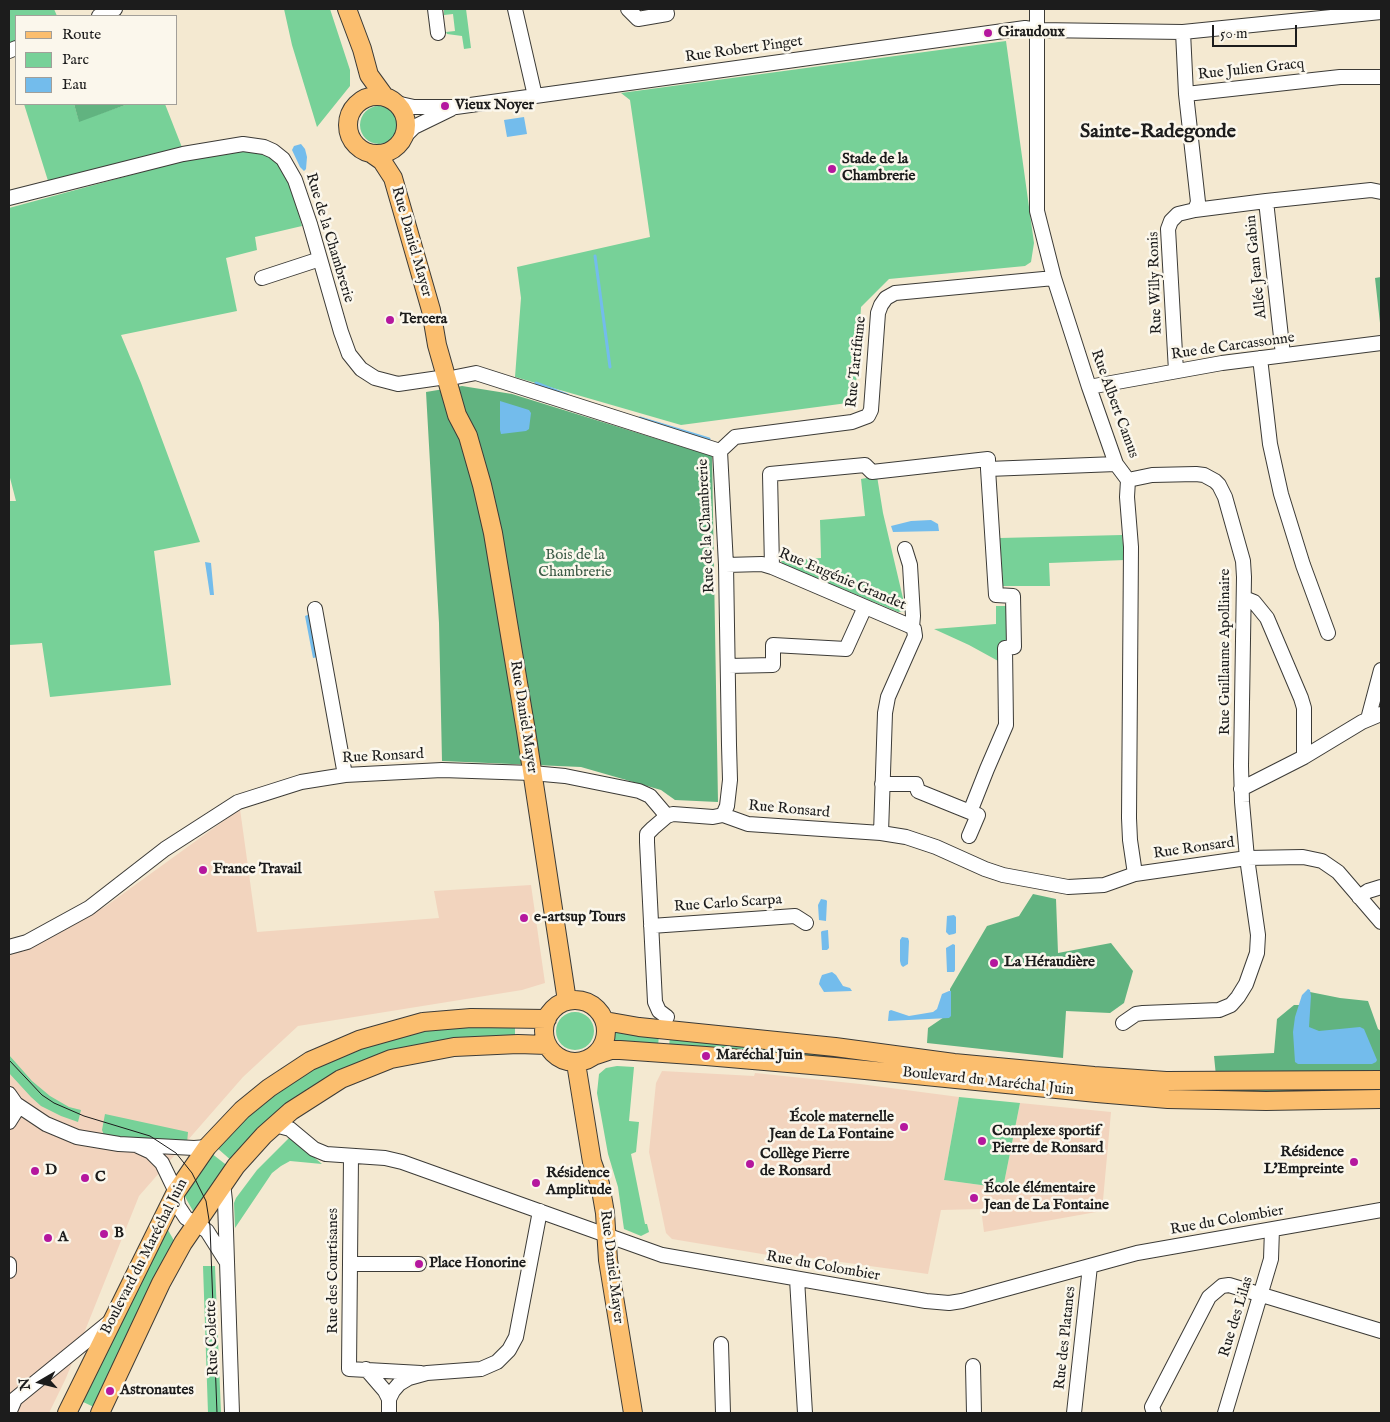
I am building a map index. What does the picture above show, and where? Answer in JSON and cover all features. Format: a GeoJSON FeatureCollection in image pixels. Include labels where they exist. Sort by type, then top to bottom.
{"type":"FeatureCollection","features":[{"type":"Feature","properties":{"kind":"main road"},"geometry":{"type":"LineString","coordinates":[[347,9],[362,49],[369,75],[403,113],[405,119],[405,132],[399,143],[382,154],[372,154],[362,150],[356,144],[349,130],[352,112],[364,99],[373,96],[390,100]]}},
{"type":"Feature","properties":{"kind":"main road"},"geometry":{"type":"LineString","coordinates":[[364,99],[369,75]]}},
{"type":"Feature","properties":{"kind":"main road","name":"Rue Daniel Mayer"},"geometry":{"type":"LineString","coordinates":[[391,174],[393,157],[399,143]]}},
{"type":"Feature","properties":{"kind":"main road","name":"Rue Daniel Mayer"},"geometry":{"type":"LineString","coordinates":[[372,154],[382,161],[391,174],[431,310],[437,345],[451,377],[457,415],[468,436],[482,485],[493,533],[567,1001]]}},
{"type":"Feature","properties":{"kind":"main road"},"geometry":{"type":"LineString","coordinates":[[576,1000],[594,1006],[605,1021],[607,1030],[606,1040],[596,1056],[586,1061],[567,1062],[559,1058],[547,1045],[544,1028],[546,1019],[558,1005],[567,1001],[576,1000]]}},
{"type":"Feature","properties":{"kind":"main road","name":"Boulevard du Maréchal Juin"},"geometry":{"type":"LineString","coordinates":[[66,1413],[176,1192],[207,1146],[242,1110],[268,1088],[310,1061],[359,1040],[423,1022],[471,1018],[546,1019]]}},
{"type":"Feature","properties":{"kind":"main road","name":"Boulevard du Maréchal Juin"},"geometry":{"type":"LineString","coordinates":[[605,1021],[639,1027],[835,1047],[954,1063],[1094,1076],[1166,1081],[1381,1080]]}},
{"type":"Feature","properties":{"kind":"main road","name":"Boulevard du Maréchal Juin"},"geometry":{"type":"LineString","coordinates":[[100,1413],[161,1283],[183,1243],[223,1183],[275,1125],[307,1100],[341,1079],[391,1059],[454,1047],[518,1044],[547,1045]]}},
{"type":"Feature","properties":{"kind":"main road","name":"Boulevard du Maréchal Juin"},"geometry":{"type":"LineString","coordinates":[[596,1056],[611,1050],[698,1055],[854,1068],[1168,1099],[1266,1101],[1381,1099]]}},
{"type":"Feature","properties":{"kind":"main road","name":"Rue Daniel Mayer"},"geometry":{"type":"LineString","coordinates":[[576,1063],[592,1162],[600,1184],[605,1214],[608,1260],[633,1413]]}},
{"type":"Feature","properties":{"kind":"street"},"geometry":{"type":"LineString","coordinates":[[101,15],[115,9]]}},
{"type":"Feature","properties":{"kind":"street"},"geometry":{"type":"LineString","coordinates":[[435,9],[438,33]]}},
{"type":"Feature","properties":{"kind":"street"},"geometry":{"type":"LineString","coordinates":[[515,9],[535,96]]}},
{"type":"Feature","properties":{"kind":"street"},"geometry":{"type":"LineString","coordinates":[[628,9],[638,19],[666,14],[666,9]]}},
{"type":"Feature","properties":{"kind":"street","name":"Rue Albert Camus"},"geometry":{"type":"LineString","coordinates":[[1037,9],[1037,211],[1054,278],[1089,387],[1116,464],[1128,480],[1126,498],[1131,547],[1129,818],[1135,874]]}},
{"type":"Feature","properties":{"kind":"street","name":"Rue Robert Pinget"},"geometry":{"type":"LineString","coordinates":[[390,100],[427,113],[456,107],[1025,28],[1037,30],[1183,32],[1381,12]]}},
{"type":"Feature","properties":{"kind":"street","name":"Rue Julien Gracq"},"geometry":{"type":"LineString","coordinates":[[1183,32],[1186,94],[1340,77],[1381,77]]}},
{"type":"Feature","properties":{"kind":"street"},"geometry":{"type":"LineString","coordinates":[[1186,94],[1198,202],[1195,210]]}},
{"type":"Feature","properties":{"kind":"street"},"geometry":{"type":"LineString","coordinates":[[399,143],[427,113]]}},
{"type":"Feature","properties":{"kind":"street","name":"Rue de la Chambrerie"},"geometry":{"type":"LineString","coordinates":[[9,198],[183,154],[232,145],[255,145],[273,151],[283,159],[289,168],[303,198],[341,332],[349,354],[360,369],[375,378],[398,384],[476,373],[720,451],[726,566],[730,780],[727,806],[723,815]]}},
{"type":"Feature","properties":{"kind":"street","name":"Allée Jean Gabin"},"geometry":{"type":"LineString","coordinates":[[1283,355],[1266,201],[1371,190],[1381,192]]}},
{"type":"Feature","properties":{"kind":"street","name":"Rue Willy Ronis"},"geometry":{"type":"LineString","coordinates":[[1176,371],[1168,229],[1174,217],[1195,210],[1266,201]]}},
{"type":"Feature","properties":{"kind":"street"},"geometry":{"type":"LineString","coordinates":[[262,278],[320,260]]}},
{"type":"Feature","properties":{"kind":"street","name":"Rue Tartifume"},"geometry":{"type":"LineString","coordinates":[[720,451],[735,437],[852,422],[868,416],[878,313],[886,298],[895,293],[1054,278]]}},
{"type":"Feature","properties":{"kind":"street","name":"Rue de Carcassonne"},"geometry":{"type":"LineString","coordinates":[[1089,387],[1260,358],[1381,343]]}},
{"type":"Feature","properties":{"kind":"street"},"geometry":{"type":"LineString","coordinates":[[1260,358],[1270,444],[1281,494],[1303,565],[1328,633]]}},
{"type":"Feature","properties":{"kind":"street"},"geometry":{"type":"LineString","coordinates":[[772,567],[770,474],[865,465],[872,472],[988,459],[996,595],[1014,596],[1014,647],[1006,648],[1006,725],[970,812]]}},
{"type":"Feature","properties":{"kind":"street"},"geometry":{"type":"LineString","coordinates":[[988,469],[1116,464]]}},
{"type":"Feature","properties":{"kind":"street","name":"Rue Guillaume Apollinaire"},"geometry":{"type":"LineString","coordinates":[[1123,1023],[1136,1014],[1143,1012],[1219,1010],[1231,1005],[1246,984],[1257,953],[1258,944],[1256,916],[1247,858],[1241,789],[1243,561],[1223,490],[1215,481],[1204,475],[1196,474],[1152,475],[1128,480]]}},
{"type":"Feature","properties":{"kind":"street"},"geometry":{"type":"LineString","coordinates":[[906,549],[910,565],[912,627]]}},
{"type":"Feature","properties":{"kind":"street","name":"Rue Eugénie Grandet"},"geometry":{"type":"LineString","coordinates":[[726,566],[762,564],[772,567],[914,629],[914,636],[886,705],[881,834]]}},
{"type":"Feature","properties":{"kind":"street"},"geometry":{"type":"LineString","coordinates":[[1244,598],[1254,602],[1267,618],[1301,698],[1304,708],[1304,757]]}},
{"type":"Feature","properties":{"kind":"street"},"geometry":{"type":"LineString","coordinates":[[728,666],[773,665],[773,645],[846,649],[865,606]]}},
{"type":"Feature","properties":{"kind":"street"},"geometry":{"type":"LineString","coordinates":[[314,609],[345,775]]}},
{"type":"Feature","properties":{"kind":"street"},"geometry":{"type":"LineString","coordinates":[[1241,789],[1304,757],[1375,716],[1381,670]]}},
{"type":"Feature","properties":{"kind":"street","name":"Rue Ronsard"},"geometry":{"type":"LineString","coordinates":[[9,947],[27,942],[89,908],[166,849],[238,802],[301,782],[345,775],[442,770],[532,772],[565,776],[639,791],[650,796],[667,816],[673,814],[713,817],[723,815],[748,824],[906,837],[1003,875],[1057,886],[1104,885],[1135,874],[1247,858],[1296,856],[1313,858],[1328,864],[1338,872],[1381,922]]}},
{"type":"Feature","properties":{"kind":"street"},"geometry":{"type":"LineString","coordinates":[[882,784],[916,784],[918,791],[978,815],[970,836]]}},
{"type":"Feature","properties":{"kind":"street"},"geometry":{"type":"LineString","coordinates":[[667,816],[647,834],[655,1002],[659,1011],[667,1017]]}},
{"type":"Feature","properties":{"kind":"street"},"geometry":{"type":"LineString","coordinates":[[1360,897],[1368,891],[1381,887]]}},
{"type":"Feature","properties":{"kind":"street","name":"Rue Carlo Scarpa"},"geometry":{"type":"LineString","coordinates":[[651,926],[795,916],[806,923]]}},
{"type":"Feature","properties":{"kind":"street"},"geometry":{"type":"LineString","coordinates":[[9,1094],[20,1106],[46,1124],[77,1137],[135,1144],[194,1148],[207,1146]]}},
{"type":"Feature","properties":{"kind":"street"},"geometry":{"type":"LineString","coordinates":[[9,1122],[20,1106]]}},
{"type":"Feature","properties":{"kind":"street","name":"Rue du Colombier"},"geometry":{"type":"LineString","coordinates":[[275,1125],[290,1129],[314,1149],[326,1154],[385,1158],[402,1162],[662,1255],[926,1301],[949,1302],[986,1295],[1137,1253],[1381,1210]]}},
{"type":"Feature","properties":{"kind":"street"},"geometry":{"type":"LineString","coordinates":[[135,1144],[151,1152],[162,1164],[176,1192],[178,1206],[186,1218],[207,1231],[226,1261]]}},
{"type":"Feature","properties":{"kind":"street","name":"Rue des Courtisanes"},"geometry":{"type":"LineString","coordinates":[[351,1156],[349,1369],[427,1373]]}},
{"type":"Feature","properties":{"kind":"street","name":"Rue Colette"},"geometry":{"type":"LineString","coordinates":[[223,1183],[232,1413]]}},
{"type":"Feature","properties":{"kind":"street"},"geometry":{"type":"LineString","coordinates":[[389,1413],[389,1399],[399,1384],[409,1378],[427,1373],[481,1369],[497,1362],[509,1350],[516,1337],[540,1211]]}},
{"type":"Feature","properties":{"kind":"street","name":"Rue des Lilas"},"geometry":{"type":"LineString","coordinates":[[1225,1413],[1271,1259],[1272,1229]]}},
{"type":"Feature","properties":{"kind":"street"},"geometry":{"type":"LineString","coordinates":[[9,1264],[9,1271]]}},
{"type":"Feature","properties":{"kind":"street"},"geometry":{"type":"LineString","coordinates":[[350,1264],[418,1264]]}},
{"type":"Feature","properties":{"kind":"street","name":"Rue des Platanes"},"geometry":{"type":"LineString","coordinates":[[1074,1413],[1090,1266]]}},
{"type":"Feature","properties":{"kind":"street"},"geometry":{"type":"LineString","coordinates":[[797,1278],[805,1413]]}},
{"type":"Feature","properties":{"kind":"street"},"geometry":{"type":"LineString","coordinates":[[1154,1413],[1152,1407],[1209,1297],[1222,1286],[1229,1285],[1261,1294],[1381,1331]]}},
{"type":"Feature","properties":{"kind":"street"},"geometry":{"type":"LineString","coordinates":[[9,1413],[15,1399],[112,1320]]}},
{"type":"Feature","properties":{"kind":"street"},"geometry":{"type":"LineString","coordinates":[[721,1344],[723,1413]]}},
{"type":"Feature","properties":{"kind":"street"},"geometry":{"type":"LineString","coordinates":[[973,1366],[974,1413]]}},
{"type":"Feature","properties":{"kind":"street","name":"Rue des Courtisanes"},"geometry":{"type":"LineString","coordinates":[[366,1369],[385,1391],[389,1399]]}},
{"type":"Feature","properties":{"kind":"shaded area"},"geometry":{"type":"Polygon","coordinates":[[[240,809],[257,932],[439,918],[434,891],[531,885],[545,983],[522,990],[298,1026],[243,1077],[139,1196],[66,1378],[49,1413],[9,1413],[9,956],[106,906],[240,809]]]}},
{"type":"Feature","properties":{"kind":"shaded area"},"geometry":{"type":"Polygon","coordinates":[[[662,1071],[754,1076],[755,1073],[959,1097],[944,1180],[1003,1188],[1020,1103],[1111,1112],[1102,1211],[984,1232],[981,1209],[941,1210],[928,1274],[775,1253],[774,1256],[672,1239],[666,1233],[649,1152],[656,1083],[662,1071]]]}},
{"type":"Feature","properties":{"kind":"green space"},"geometry":{"type":"Polygon","coordinates":[[[9,9],[54,9],[57,15],[15,15],[15,43],[9,46],[9,9]]]}},
{"type":"Feature","properties":{"kind":"green space"},"geometry":{"type":"Polygon","coordinates":[[[284,9],[330,9],[350,70],[350,86],[317,127],[292,45],[284,9]]]}},
{"type":"Feature","properties":{"kind":"green space"},"geometry":{"type":"Polygon","coordinates":[[[444,9],[466,9],[471,48],[464,49],[462,36],[447,34],[446,32],[455,31],[453,14],[444,15],[444,9]]]}},
{"type":"Feature","properties":{"kind":"green space","name":"Stade de la Chambrerie"},"geometry":{"type":"Polygon","coordinates":[[[1006,41],[1034,243],[1031,262],[1025,266],[889,279],[861,307],[855,402],[681,425],[515,377],[521,298],[517,267],[650,237],[630,100],[621,93],[1006,41]]]}},
{"type":"Feature","properties":{"kind":"green space"},"geometry":{"type":"Polygon","coordinates":[[[24,105],[74,105],[79,121],[125,105],[165,105],[183,150],[49,184],[24,105]]]}},
{"type":"Feature","properties":{"kind":"green space"},"geometry":{"type":"Polygon","coordinates":[[[74,105],[125,105],[79,122],[74,105]]]}},
{"type":"Feature","properties":{"kind":"green space"},"geometry":{"type":"Polygon","coordinates":[[[379,106],[393,111],[398,125],[393,139],[379,144],[365,139],[360,125],[365,111],[379,106]]]}},
{"type":"Feature","properties":{"kind":"green space"},"geometry":{"type":"Polygon","coordinates":[[[227,152],[261,152],[278,161],[291,183],[302,226],[255,237],[257,250],[226,258],[237,311],[121,335],[141,383],[200,542],[154,551],[171,685],[50,697],[42,643],[9,645],[9,501],[16,501],[9,474],[9,208],[190,159],[227,152]]]}},
{"type":"Feature","properties":{"kind":"green space"},"geometry":{"type":"Polygon","coordinates":[[[1381,277],[1381,332],[1375,278],[1381,277]]]}},
{"type":"Feature","properties":{"kind":"green space","name":"Bois de la Chambrerie"},"geometry":{"type":"Polygon","coordinates":[[[462,386],[512,394],[712,456],[718,802],[675,800],[661,790],[581,767],[442,761],[439,623],[426,392],[462,386]]]}},
{"type":"Feature","properties":{"kind":"green space"},"geometry":{"type":"Polygon","coordinates":[[[877,476],[883,513],[906,611],[898,612],[783,564],[781,561],[821,558],[820,520],[865,516],[861,479],[877,476]]]}},
{"type":"Feature","properties":{"kind":"green space"},"geometry":{"type":"Polygon","coordinates":[[[1122,535],[1125,560],[1049,563],[1050,586],[1003,586],[1000,538],[1122,535]]]}},
{"type":"Feature","properties":{"kind":"green space"},"geometry":{"type":"Polygon","coordinates":[[[996,606],[1007,606],[1007,641],[1000,643],[1000,662],[934,629],[996,624],[996,606]]]}},
{"type":"Feature","properties":{"kind":"green space"},"geometry":{"type":"Polygon","coordinates":[[[1033,894],[1056,899],[1058,953],[1111,943],[1133,971],[1124,1003],[1110,1013],[1066,1011],[1063,1058],[927,1043],[928,1028],[950,1013],[950,989],[987,926],[1019,916],[1033,894]]]}},
{"type":"Feature","properties":{"kind":"green space"},"geometry":{"type":"Polygon","coordinates":[[[1310,992],[1368,1001],[1378,1029],[1381,1031],[1381,1070],[1280,1076],[1216,1076],[1214,1056],[1274,1053],[1277,1019],[1294,1005],[1307,1005],[1310,992]]]}},
{"type":"Feature","properties":{"kind":"green space"},"geometry":{"type":"Polygon","coordinates":[[[575,1012],[589,1017],[594,1031],[589,1045],[575,1050],[561,1045],[556,1031],[561,1017],[575,1012]]]}},
{"type":"Feature","properties":{"kind":"green space"},"geometry":{"type":"Polygon","coordinates":[[[445,1026],[515,1026],[515,1037],[358,1065],[233,1162],[216,1147],[234,1124],[298,1075],[369,1043],[445,1026]]]}},
{"type":"Feature","properties":{"kind":"green space"},"geometry":{"type":"Polygon","coordinates":[[[612,1029],[659,1035],[658,1046],[610,1044],[612,1029]]]}},
{"type":"Feature","properties":{"kind":"green space"},"geometry":{"type":"Polygon","coordinates":[[[670,1037],[1210,1088],[1269,1090],[1381,1087],[1381,1094],[1209,1096],[669,1046],[670,1037]]]}},
{"type":"Feature","properties":{"kind":"green space"},"geometry":{"type":"Polygon","coordinates":[[[9,1055],[32,1081],[50,1096],[69,1107],[81,1110],[78,1122],[41,1106],[31,1097],[9,1073],[9,1055]]]}},
{"type":"Feature","properties":{"kind":"green space"},"geometry":{"type":"Polygon","coordinates":[[[617,1066],[634,1067],[629,1121],[639,1122],[636,1152],[631,1154],[645,1224],[647,1224],[649,1232],[641,1236],[624,1229],[618,1187],[608,1154],[597,1093],[599,1074],[606,1068],[617,1066]]]}},
{"type":"Feature","properties":{"kind":"green space","name":"Complexe sportif Pierre de Ronsard"},"geometry":{"type":"Polygon","coordinates":[[[959,1097],[1020,1103],[1003,1188],[944,1180],[959,1097]]]}},
{"type":"Feature","properties":{"kind":"green space"},"geometry":{"type":"Polygon","coordinates":[[[105,1114],[188,1132],[187,1143],[104,1135],[102,1130],[105,1114]]]}},
{"type":"Feature","properties":{"kind":"green space"},"geometry":{"type":"Polygon","coordinates":[[[290,1137],[322,1164],[290,1161],[281,1166],[272,1173],[235,1228],[234,1203],[236,1198],[257,1170],[290,1137]]]}},
{"type":"Feature","properties":{"kind":"green space"},"geometry":{"type":"Polygon","coordinates":[[[211,1153],[229,1167],[196,1212],[193,1211],[184,1195],[211,1153]]]}},
{"type":"Feature","properties":{"kind":"green space"},"geometry":{"type":"Polygon","coordinates":[[[165,1225],[176,1244],[96,1408],[81,1401],[165,1225]]]}},
{"type":"Feature","properties":{"kind":"green space"},"geometry":{"type":"Polygon","coordinates":[[[203,1266],[215,1266],[221,1413],[208,1413],[203,1266]]]}},
{"type":"Feature","properties":{"kind":"water"},"geometry":{"type":"Polygon","coordinates":[[[524,117],[527,134],[507,137],[504,120],[524,117]]]}},
{"type":"Feature","properties":{"kind":"water"},"geometry":{"type":"Polygon","coordinates":[[[301,144],[305,149],[307,157],[306,169],[304,171],[292,150],[294,146],[301,144]]]}},
{"type":"Feature","properties":{"kind":"water"},"geometry":{"type":"Polygon","coordinates":[[[500,401],[529,410],[531,413],[529,429],[501,434],[500,401]]]}},
{"type":"Feature","properties":{"kind":"water"},"geometry":{"type":"Polygon","coordinates":[[[931,520],[938,524],[939,531],[893,532],[891,526],[911,521],[931,520]]]}},
{"type":"Feature","properties":{"kind":"water"},"geometry":{"type":"Polygon","coordinates":[[[205,562],[211,563],[214,595],[210,595],[205,562]]]}},
{"type":"Feature","properties":{"kind":"water"},"geometry":{"type":"Polygon","coordinates":[[[310,614],[318,657],[313,658],[305,616],[310,614]]]}},
{"type":"Feature","properties":{"kind":"water"},"geometry":{"type":"Polygon","coordinates":[[[821,899],[827,901],[826,921],[819,920],[818,905],[821,899]]]}},
{"type":"Feature","properties":{"kind":"water"},"geometry":{"type":"Polygon","coordinates":[[[954,915],[956,917],[956,933],[949,935],[946,932],[947,916],[954,915]]]}},
{"type":"Feature","properties":{"kind":"water"},"geometry":{"type":"Polygon","coordinates":[[[828,930],[829,948],[822,950],[821,932],[828,930]]]}},
{"type":"Feature","properties":{"kind":"water"},"geometry":{"type":"Polygon","coordinates":[[[902,937],[908,938],[909,941],[908,964],[903,967],[900,961],[900,940],[902,937]]]}},
{"type":"Feature","properties":{"kind":"water"},"geometry":{"type":"Polygon","coordinates":[[[953,944],[955,945],[955,970],[954,972],[947,972],[946,948],[953,944]]]}},
{"type":"Feature","properties":{"kind":"water"},"geometry":{"type":"Polygon","coordinates":[[[832,972],[843,986],[850,988],[852,991],[824,992],[819,984],[822,975],[832,972]]]}},
{"type":"Feature","properties":{"kind":"water"},"geometry":{"type":"Polygon","coordinates":[[[1308,989],[1311,996],[1309,1027],[1319,1031],[1360,1027],[1364,1029],[1377,1060],[1376,1062],[1372,1064],[1298,1064],[1295,1062],[1293,1032],[1295,1017],[1302,995],[1308,989]]]}},
{"type":"Feature","properties":{"kind":"water"},"geometry":{"type":"Polygon","coordinates":[[[951,991],[951,1016],[949,1018],[888,1021],[889,1011],[891,1010],[909,1016],[933,1012],[937,1009],[942,994],[951,991]]]}},
{"type":"Feature","properties":{"kind":"waterway"},"geometry":{"type":"LineString","coordinates":[[595,256],[610,367]]}},
{"type":"Feature","properties":{"kind":"waterway"},"geometry":{"type":"LineString","coordinates":[[536,383],[567,395]]}},
{"type":"Feature","properties":{"kind":"waterway"},"geometry":{"type":"LineString","coordinates":[[640,418],[709,439]]}},
{"type":"Feature","properties":{"kind":"tram line"},"geometry":{"type":"LineString","coordinates":[[9,1060],[42,1095],[54,1103],[84,1116],[150,1136],[176,1153],[192,1173],[206,1201],[210,1226],[217,1413]]}},
{"type":"Feature","properties":{"kind":"place","name":"Giraudoux"},"geometry":{"type":"Point","coordinates":[988,33]}},
{"type":"Feature","properties":{"kind":"place","name":"Vieux Noyer"},"geometry":{"type":"Point","coordinates":[445,106]}},
{"type":"Feature","properties":{"kind":"place","name":"Stade de la Chambrerie"},"geometry":{"type":"Point","coordinates":[832,169]}},
{"type":"Feature","properties":{"kind":"place","name":"Tercera"},"geometry":{"type":"Point","coordinates":[390,320]}},
{"type":"Feature","properties":{"kind":"place","name":"France Travail"},"geometry":{"type":"Point","coordinates":[203,870]}},
{"type":"Feature","properties":{"kind":"place","name":"e-artsup Tours"},"geometry":{"type":"Point","coordinates":[524,918]}},
{"type":"Feature","properties":{"kind":"place","name":"La Héraudière"},"geometry":{"type":"Point","coordinates":[994,963]}},
{"type":"Feature","properties":{"kind":"place","name":"Maréchal Juin"},"geometry":{"type":"Point","coordinates":[706,1056]}},
{"type":"Feature","properties":{"kind":"place","name":"École maternelle Jean de La Fontaine"},"geometry":{"type":"Point","coordinates":[904,1127]}},
{"type":"Feature","properties":{"kind":"place","name":"Complexe sportif Pierre de Ronsard"},"geometry":{"type":"Point","coordinates":[982,1141]}},
{"type":"Feature","properties":{"kind":"place","name":"Résidence L'Empreinte"},"geometry":{"type":"Point","coordinates":[1354,1162]}},
{"type":"Feature","properties":{"kind":"place","name":"Collège Pierre de Ronsard"},"geometry":{"type":"Point","coordinates":[750,1164]}},
{"type":"Feature","properties":{"kind":"place","name":"D"},"geometry":{"type":"Point","coordinates":[35,1171]}},
{"type":"Feature","properties":{"kind":"place","name":"C"},"geometry":{"type":"Point","coordinates":[85,1178]}},
{"type":"Feature","properties":{"kind":"place","name":"Résidence Amplitude"},"geometry":{"type":"Point","coordinates":[536,1183]}},
{"type":"Feature","properties":{"kind":"place","name":"École élémentaire Jean de La Fontaine"},"geometry":{"type":"Point","coordinates":[974,1198]}},
{"type":"Feature","properties":{"kind":"place","name":"B"},"geometry":{"type":"Point","coordinates":[104,1234]}},
{"type":"Feature","properties":{"kind":"place","name":"A"},"geometry":{"type":"Point","coordinates":[48,1238]}},
{"type":"Feature","properties":{"kind":"place","name":"Place Honorine"},"geometry":{"type":"Point","coordinates":[419,1264]}},
{"type":"Feature","properties":{"kind":"place","name":"Astronautes"},"geometry":{"type":"Point","coordinates":[110,1391]}},
{"type":"Feature","properties":{"kind":"district","name":"Sainte-Radegonde"},"geometry":{"type":"Point","coordinates":[1158,133]}}]}
